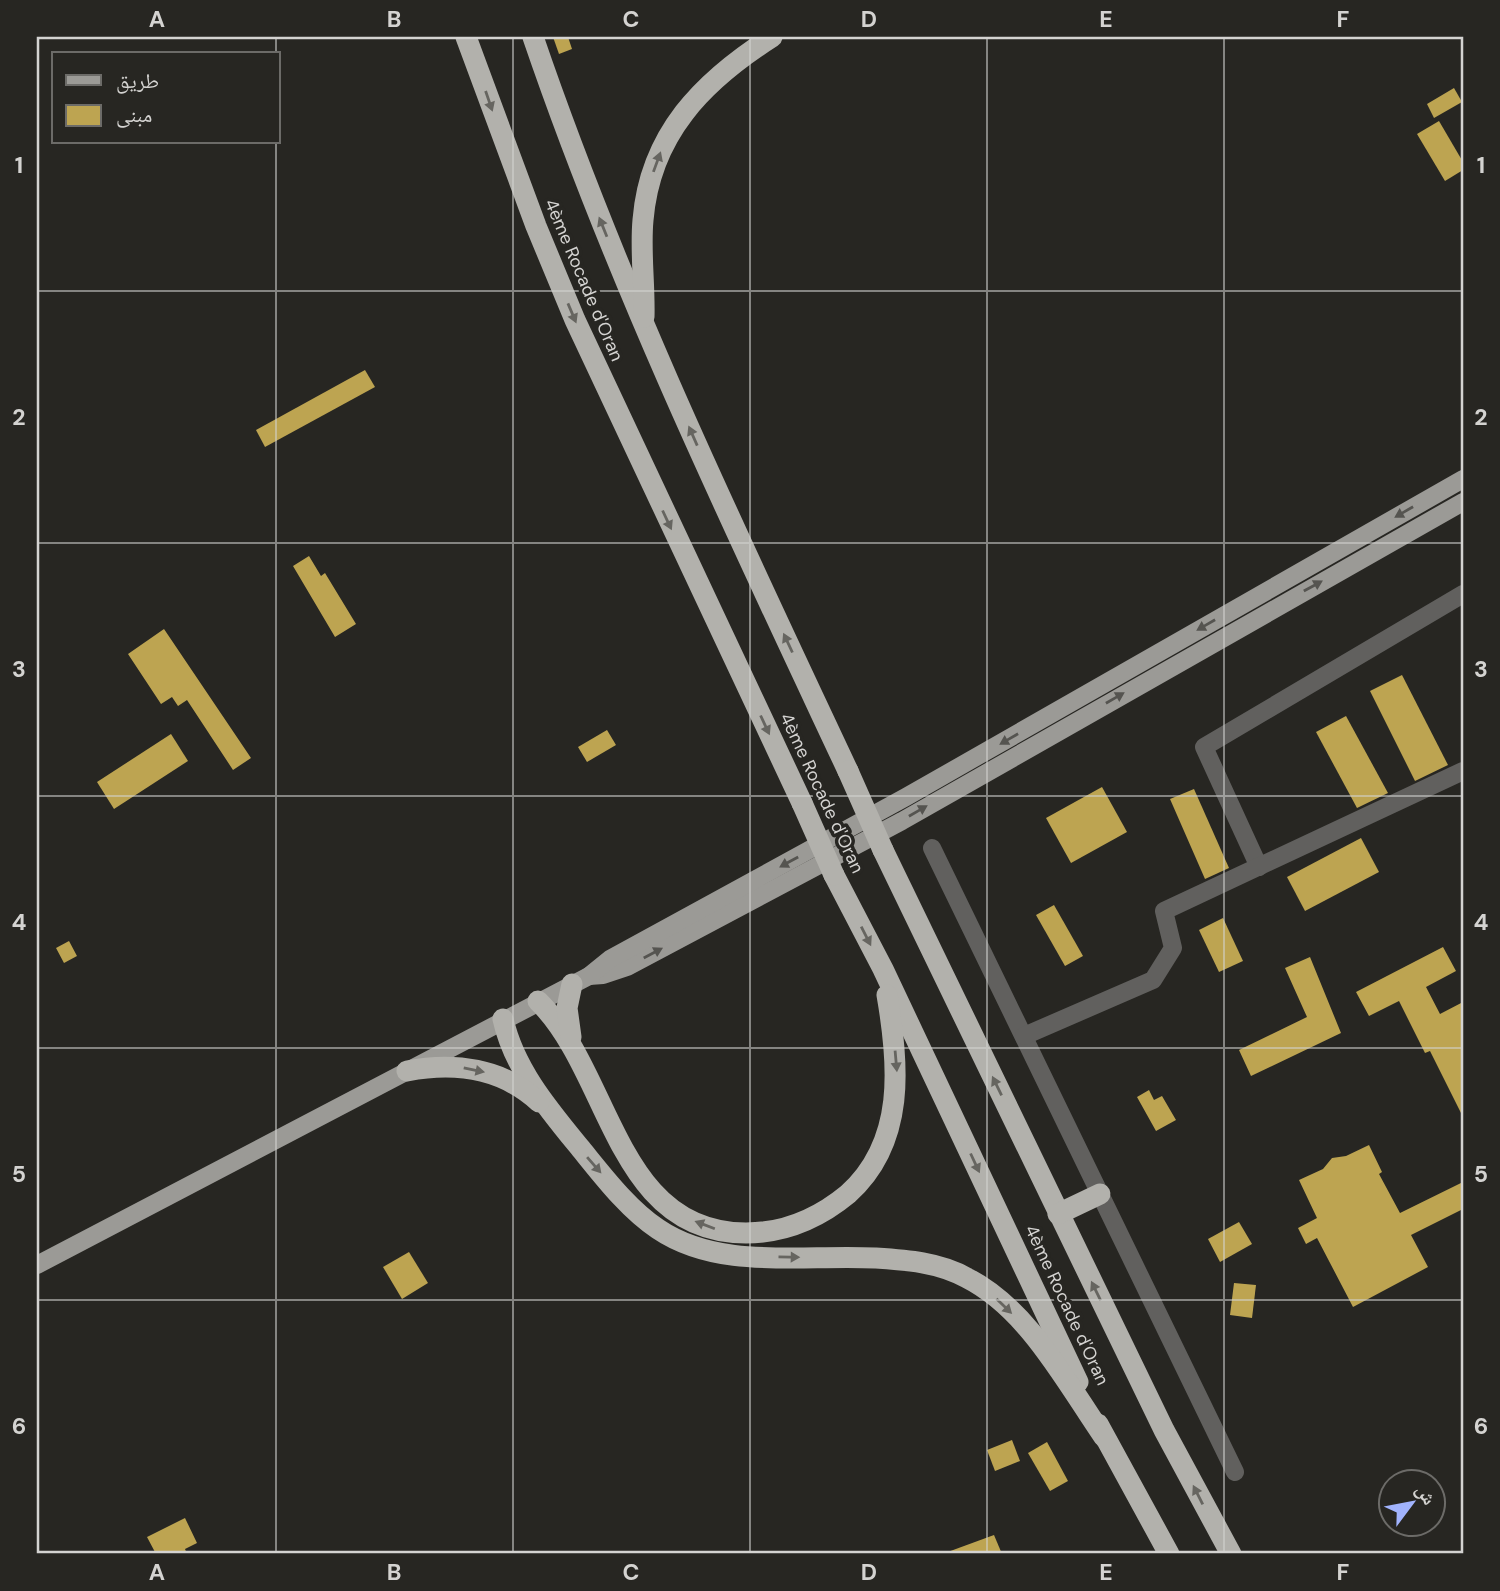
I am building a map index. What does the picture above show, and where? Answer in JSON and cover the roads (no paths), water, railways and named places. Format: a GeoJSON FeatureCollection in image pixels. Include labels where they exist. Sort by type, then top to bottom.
{"type":"FeatureCollection","features":[{"type":"Feature","properties":{"kind":"highway","name":"4ème Rocade d'Oran"},"geometry":{"type":"LineString","coordinates":[[466,37],[536,226],[575,320],[834,875],[883,969],[1104,1437],[1170,1554]]}},
{"type":"Feature","properties":{"kind":"highway","name":"4ème Rocade d'Oran"},"geometry":{"type":"LineString","coordinates":[[533,37],[565,131],[644,326],[883,850],[1164,1430],[1231,1554]]}},
{"type":"Feature","properties":{"kind":"highway"},"geometry":{"type":"LineString","coordinates":[[644,326],[643,219],[660,153],[684,110],[707,84],[772,37]]}},
{"type":"Feature","properties":{"kind":"highway"},"geometry":{"type":"LineString","coordinates":[[538,1001],[557,1020],[571,1043],[629,1162],[653,1192],[667,1205],[697,1223],[728,1233],[756,1233],[797,1225],[831,1209],[855,1187],[878,1154],[894,1111],[898,1069],[883,969]]}},
{"type":"Feature","properties":{"kind":"highway"},"geometry":{"type":"LineString","coordinates":[[571,1043],[566,1008],[581,980]]}},
{"type":"Feature","properties":{"kind":"highway"},"geometry":{"type":"LineString","coordinates":[[503,1018],[512,1049],[551,1112]]}},
{"type":"Feature","properties":{"kind":"highway"},"geometry":{"type":"LineString","coordinates":[[407,1071],[459,1066],[484,1071],[531,1094],[551,1112],[640,1214],[657,1229],[687,1245],[727,1255],[910,1261],[945,1268],[968,1278],[1000,1301],[1029,1332],[1104,1437]]}},
{"type":"Feature","properties":{"kind":"highway"},"geometry":{"type":"LineString","coordinates":[[1058,1214],[1100,1194]]}},
{"type":"Feature","properties":{"kind":"main road"},"geometry":{"type":"LineString","coordinates":[[37,1265],[503,1018],[581,980],[610,959],[917,791],[1463,479]]}},
{"type":"Feature","properties":{"kind":"main road"},"geometry":{"type":"LineString","coordinates":[[581,980],[627,967],[902,821],[1463,502]]}},
{"type":"Feature","properties":{"kind":"lane"},"geometry":{"type":"LineString","coordinates":[[1259,867],[1205,747],[1463,594]]}},
{"type":"Feature","properties":{"kind":"lane"},"geometry":{"type":"LineString","coordinates":[[1024,1036],[1153,980],[1173,948],[1164,911],[1463,771]]}},
{"type":"Feature","properties":{"kind":"lane"},"geometry":{"type":"LineString","coordinates":[[932,848],[1235,1472]]}}]}
